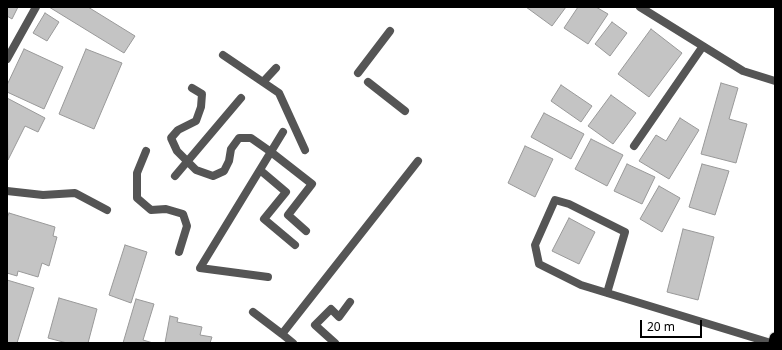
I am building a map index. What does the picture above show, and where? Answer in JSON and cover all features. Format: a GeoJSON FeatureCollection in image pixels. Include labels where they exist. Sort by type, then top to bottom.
{"type":"FeatureCollection","features":[{"type":"Feature","properties":{"kind":"highway"},"geometry":{"type":"LineString","coordinates":[[774,343],[775,338]]}},
{"type":"Feature","properties":{"kind":"street"},"geometry":{"type":"LineString","coordinates":[[7,59],[36,7]]}},
{"type":"Feature","properties":{"kind":"street"},"geometry":{"type":"LineString","coordinates":[[640,7],[743,71],[775,81]]}},
{"type":"Feature","properties":{"kind":"street"},"geometry":{"type":"LineString","coordinates":[[358,73],[390,31]]}},
{"type":"Feature","properties":{"kind":"street"},"geometry":{"type":"LineString","coordinates":[[634,146],[703,46]]}},
{"type":"Feature","properties":{"kind":"street"},"geometry":{"type":"LineString","coordinates":[[223,55],[279,93],[305,150]]}},
{"type":"Feature","properties":{"kind":"street"},"geometry":{"type":"LineString","coordinates":[[263,82],[276,68]]}},
{"type":"Feature","properties":{"kind":"street"},"geometry":{"type":"LineString","coordinates":[[368,82],[405,111]]}},
{"type":"Feature","properties":{"kind":"street"},"geometry":{"type":"LineString","coordinates":[[192,88],[202,94],[201,107],[196,121],[178,130],[171,138],[177,151],[196,170],[213,176],[224,171],[229,161],[231,149],[239,138],[252,138],[312,184],[288,215],[306,231]]}},
{"type":"Feature","properties":{"kind":"street"},"geometry":{"type":"LineString","coordinates":[[175,176],[241,98]]}},
{"type":"Feature","properties":{"kind":"street"},"geometry":{"type":"LineString","coordinates":[[268,277],[200,268],[283,132]]}},
{"type":"Feature","properties":{"kind":"street"},"geometry":{"type":"LineString","coordinates":[[146,151],[137,173],[137,198],[151,210],[166,209],[183,214],[187,226],[179,252]]}},
{"type":"Feature","properties":{"kind":"street"},"geometry":{"type":"LineString","coordinates":[[282,334],[418,161]]}},
{"type":"Feature","properties":{"kind":"street"},"geometry":{"type":"LineString","coordinates":[[260,170],[286,192],[264,219],[295,245]]}},
{"type":"Feature","properties":{"kind":"street"},"geometry":{"type":"LineString","coordinates":[[7,191],[43,195],[75,193],[107,210]]}},
{"type":"Feature","properties":{"kind":"street"},"geometry":{"type":"LineString","coordinates":[[607,293],[625,232],[569,204],[555,200],[535,245],[539,264],[581,285],[607,293],[771,343]]}},
{"type":"Feature","properties":{"kind":"street"},"geometry":{"type":"LineString","coordinates":[[335,343],[315,325],[331,309],[340,316],[350,302]]}},
{"type":"Feature","properties":{"kind":"street"},"geometry":{"type":"LineString","coordinates":[[253,312],[293,343]]}},
{"type":"Feature","properties":{"kind":"building"},"geometry":{"type":"Polygon","coordinates":[[[7,7],[18,7],[12,19],[7,16],[7,7]]]}},
{"type":"Feature","properties":{"kind":"building"},"geometry":{"type":"Polygon","coordinates":[[[49,7],[88,7],[135,36],[124,53],[49,7]]]}},
{"type":"Feature","properties":{"kind":"building"},"geometry":{"type":"Polygon","coordinates":[[[526,7],[566,7],[552,26],[526,7]]]}},
{"type":"Feature","properties":{"kind":"building"},"geometry":{"type":"Polygon","coordinates":[[[578,7],[596,7],[608,14],[588,44],[564,28],[578,7]]]}},
{"type":"Feature","properties":{"kind":"building"},"geometry":{"type":"Polygon","coordinates":[[[45,13],[59,22],[47,41],[33,33],[45,13]]]}},
{"type":"Feature","properties":{"kind":"building"},"geometry":{"type":"Polygon","coordinates":[[[612,22],[627,33],[610,56],[595,44],[612,22]]]}},
{"type":"Feature","properties":{"kind":"building"},"geometry":{"type":"Polygon","coordinates":[[[651,29],[682,53],[649,97],[618,74],[651,29]]]}},
{"type":"Feature","properties":{"kind":"building"},"geometry":{"type":"Polygon","coordinates":[[[24,49],[63,67],[44,109],[7,92],[7,85],[24,49]]]}},
{"type":"Feature","properties":{"kind":"building"},"geometry":{"type":"Polygon","coordinates":[[[86,49],[122,63],[94,129],[59,114],[86,49]]]}},
{"type":"Feature","properties":{"kind":"building"},"geometry":{"type":"Polygon","coordinates":[[[721,83],[738,88],[729,119],[747,124],[736,163],[701,154],[721,83]]]}},
{"type":"Feature","properties":{"kind":"building"},"geometry":{"type":"Polygon","coordinates":[[[561,85],[592,106],[581,122],[551,101],[561,85]]]}},
{"type":"Feature","properties":{"kind":"building"},"geometry":{"type":"Polygon","coordinates":[[[611,95],[636,113],[613,144],[588,126],[611,95]]]}},
{"type":"Feature","properties":{"kind":"building"},"geometry":{"type":"Polygon","coordinates":[[[7,98],[45,118],[38,132],[25,126],[8,160],[7,98]]]}},
{"type":"Feature","properties":{"kind":"building"},"geometry":{"type":"Polygon","coordinates":[[[544,113],[584,134],[571,159],[531,137],[544,113]]]}},
{"type":"Feature","properties":{"kind":"building"},"geometry":{"type":"Polygon","coordinates":[[[680,118],[699,130],[669,179],[639,161],[656,135],[666,141],[680,118]]]}},
{"type":"Feature","properties":{"kind":"building"},"geometry":{"type":"Polygon","coordinates":[[[591,139],[623,155],[607,186],[575,169],[591,139]]]}},
{"type":"Feature","properties":{"kind":"building"},"geometry":{"type":"Polygon","coordinates":[[[525,146],[553,159],[535,197],[508,183],[525,146]]]}},
{"type":"Feature","properties":{"kind":"building"},"geometry":{"type":"Polygon","coordinates":[[[627,164],[655,177],[642,204],[614,191],[627,164]]]}},
{"type":"Feature","properties":{"kind":"building"},"geometry":{"type":"Polygon","coordinates":[[[702,164],[729,171],[715,215],[689,207],[702,164]]]}},
{"type":"Feature","properties":{"kind":"building"},"geometry":{"type":"Polygon","coordinates":[[[659,186],[680,198],[662,232],[640,219],[659,186]]]}},
{"type":"Feature","properties":{"kind":"building"},"geometry":{"type":"Polygon","coordinates":[[[9,213],[55,227],[53,236],[57,237],[49,266],[42,263],[38,277],[18,271],[17,276],[7,273],[7,218],[9,213]]]}},
{"type":"Feature","properties":{"kind":"building"},"geometry":{"type":"Polygon","coordinates":[[[569,218],[595,232],[579,264],[552,251],[569,218]]]}},
{"type":"Feature","properties":{"kind":"building"},"geometry":{"type":"Polygon","coordinates":[[[683,229],[714,237],[698,300],[667,292],[683,229]]]}},
{"type":"Feature","properties":{"kind":"building"},"geometry":{"type":"Polygon","coordinates":[[[125,245],[147,252],[131,303],[109,295],[125,245]]]}},
{"type":"Feature","properties":{"kind":"building"},"geometry":{"type":"Polygon","coordinates":[[[7,280],[34,288],[17,343],[7,343],[7,280]]]}},
{"type":"Feature","properties":{"kind":"building"},"geometry":{"type":"Polygon","coordinates":[[[59,298],[97,309],[88,343],[67,343],[48,338],[59,298]]]}},
{"type":"Feature","properties":{"kind":"building"},"geometry":{"type":"Polygon","coordinates":[[[136,299],[154,304],[143,340],[153,343],[123,343],[136,299]]]}},
{"type":"Feature","properties":{"kind":"building"},"geometry":{"type":"Polygon","coordinates":[[[170,316],[178,318],[177,322],[202,327],[200,335],[212,337],[210,343],[165,343],[170,316]]]}}]}
